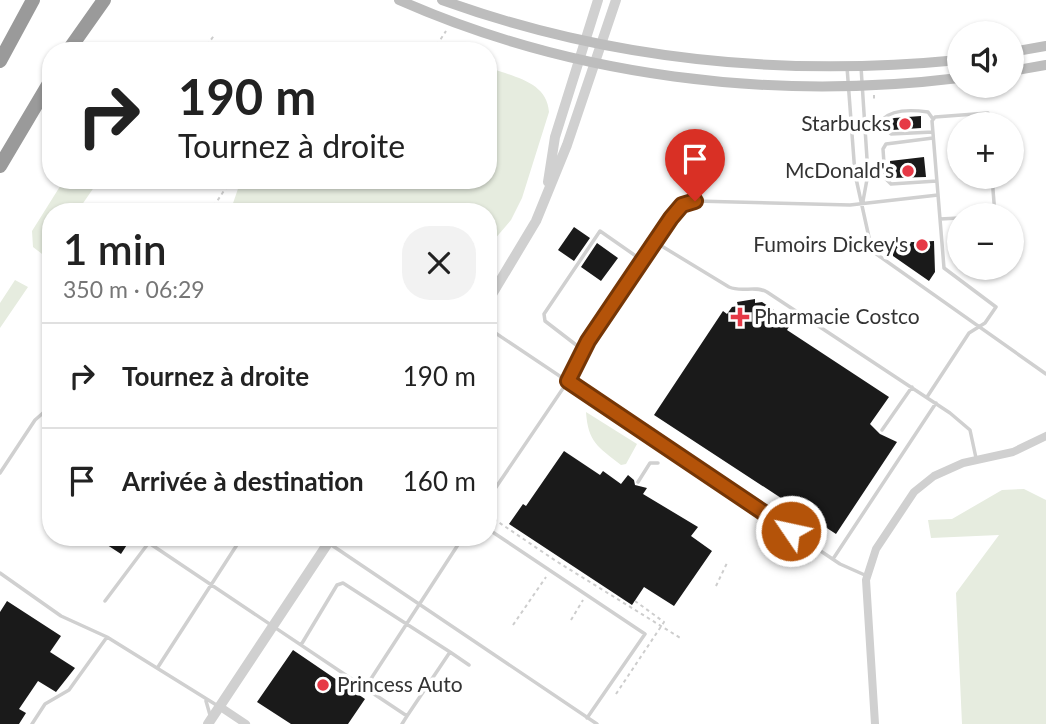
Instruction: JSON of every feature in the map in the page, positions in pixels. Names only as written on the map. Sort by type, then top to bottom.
[{"type":"highway","points":[[0,61],[33,0]]},
{"type":"highway","points":[[73,42],[95,0]]},
{"type":"highway","points":[[74,42],[104,0]]},
{"type":"highway","points":[[0,166],[42,95]]},
{"type":"main road","points":[[399,0],[451,20],[595,62],[724,82],[848,86],[947,79]]},
{"type":"main road","points":[[442,0],[516,24],[585,42],[726,62],[861,67],[947,61]]},
{"type":"main road","points":[[1024,50],[1046,46]]},
{"type":"main road","points":[[1024,69],[1046,65]]},
{"type":"street","points":[[545,200],[555,137],[598,0]]},
{"type":"street","points":[[497,287],[525,244],[545,200],[567,145],[616,0]]},
{"type":"street","points":[[875,724],[867,576],[876,549],[914,492],[941,472],[976,460],[1008,454],[1046,436]]},
{"type":"street","points":[[213,722],[219,706],[326,546]]},
{"type":"street","points":[[219,706],[246,724]]},
{"type":"lane","points":[[848,67],[855,174],[872,251],[977,328],[1046,374]]},
{"type":"lane","points":[[861,67],[868,174],[863,203]]},
{"type":"lane","points":[[927,397],[969,332],[985,323],[996,307],[944,268],[933,118],[928,112],[922,111],[890,113],[883,119],[883,124],[891,134],[933,132]]},
{"type":"lane","points":[[933,118],[947,117]]},
{"type":"lane","points":[[933,138],[886,144],[883,149],[886,178],[891,184],[937,181]]},
{"type":"lane","points":[[497,486],[568,381],[583,351],[655,242],[679,208],[688,202],[863,203],[938,195]]},
{"type":"lane","points":[[939,219],[947,219]]},
{"type":"lane","points":[[583,351],[545,321],[544,314],[600,231],[643,261]]},
{"type":"lane","points":[[655,242],[729,287],[740,290],[761,288],[936,403],[966,425],[972,436],[976,460]]},
{"type":"lane","points":[[497,334],[832,559],[853,572],[867,576]]},
{"type":"lane","points":[[883,430],[912,387]]},
{"type":"lane","points":[[832,559],[936,403]]},
{"type":"lane","points":[[0,473],[35,420],[42,414]]},
{"type":"lane","points":[[638,482],[650,463],[658,463]]},
{"type":"lane","points":[[497,535],[645,634],[587,718]]},
{"type":"lane","points":[[106,601],[132,561],[146,546]]},
{"type":"lane","points":[[154,546],[407,716]]},
{"type":"lane","points":[[158,667],[236,546]]},
{"type":"lane","points":[[339,546],[597,724]]},
{"type":"lane","points":[[365,688],[457,546]]},
{"type":"lane","points":[[0,573],[61,616],[107,637],[158,667],[206,701],[219,706]]},
{"type":"lane","points":[[301,645],[337,585],[342,583],[469,665]]},
{"type":"lane","points":[[32,724],[45,704],[69,690],[107,637]]},
{"type":"lane","points":[[402,724],[450,652]]},
{"type":"lane","points":[[206,701],[213,722]]},
{"type":"path","points":[[438,42],[451,20]]},
{"type":"path","points":[[209,42],[215,34]]},
{"type":"path","points":[[874,94],[874,101]]},
{"type":"path","points":[[497,521],[660,628],[682,639]]},
{"type":"path","points":[[513,625],[556,561]]},
{"type":"path","points":[[716,586],[727,563]]},
{"type":"path","points":[[571,620],[587,595]]},
{"type":"path","points":[[616,694],[664,622],[635,601]]},
{"type":"shaded area","points":[[497,70],[518,77],[535,87],[547,102],[549,112],[522,198],[511,220],[497,236],[497,203],[233,203],[238,189],[497,189]]},
{"type":"shaded area","points":[[58,189],[93,189],[83,203],[50,203]]},
{"type":"shaded area","points":[[42,215],[42,254],[33,247],[32,231]]},
{"type":"shaded area","points":[[15,280],[28,287],[0,328],[0,303]]},
{"type":"shaded area","points":[[586,412],[637,444],[626,464],[621,465],[596,443],[589,430]]},
{"type":"shaded area","points":[[1024,489],[1046,500],[1046,724],[962,724],[956,593],[999,535],[931,538],[928,520],[952,519],[1002,490]]},
{"type":"building","name":"Starbucks","points":[[921,116],[921,128],[892,130],[889,127],[888,121],[894,118]]},
{"type":"building","name":"McDonald's","points":[[924,157],[926,177],[891,178],[890,161]]},
{"type":"building","points":[[574,227],[590,238],[574,261],[558,250]]},
{"type":"building","points":[[934,241],[935,272],[929,281],[893,256],[893,243]]},
{"type":"building","points":[[597,243],[618,258],[601,281],[581,267]]},
{"type":"building","points":[[755,299],[755,303],[762,302],[792,322],[787,330],[889,397],[870,424],[880,434],[897,442],[836,534],[654,415],[723,311],[727,314],[732,307],[738,306],[737,302]]},
{"type":"building","points":[[564,451],[600,475],[603,471],[621,484],[628,475],[635,485],[647,488],[643,494],[698,527],[691,536],[712,551],[674,606],[644,587],[632,605],[509,524],[523,504],[526,506]]},
{"type":"building","points":[[109,546],[126,546],[121,554]]},
{"type":"building","points":[[7,601],[61,636],[50,652],[75,668],[56,692],[38,681],[19,709],[26,713],[19,724],[0,724],[0,612]]},
{"type":"building","points":[[293,650],[365,699],[348,724],[291,724],[257,702]]},
{"type":"place","name":"Starbucks","points":[[905,124]]},
{"type":"place","name":"McDonald's","points":[[908,171]]},
{"type":"place","name":"Fumoirs Dickey's","points":[[922,245]]},
{"type":"place","name":"Pharmacie Costco","points":[[740,317]]},
{"type":"place","name":"Princess Auto","points":[[323,685]]},
{"type":"route","points":[[695,201],[682,205],[671,218],[588,341],[580,362],[568,381],[791,531]]}]
